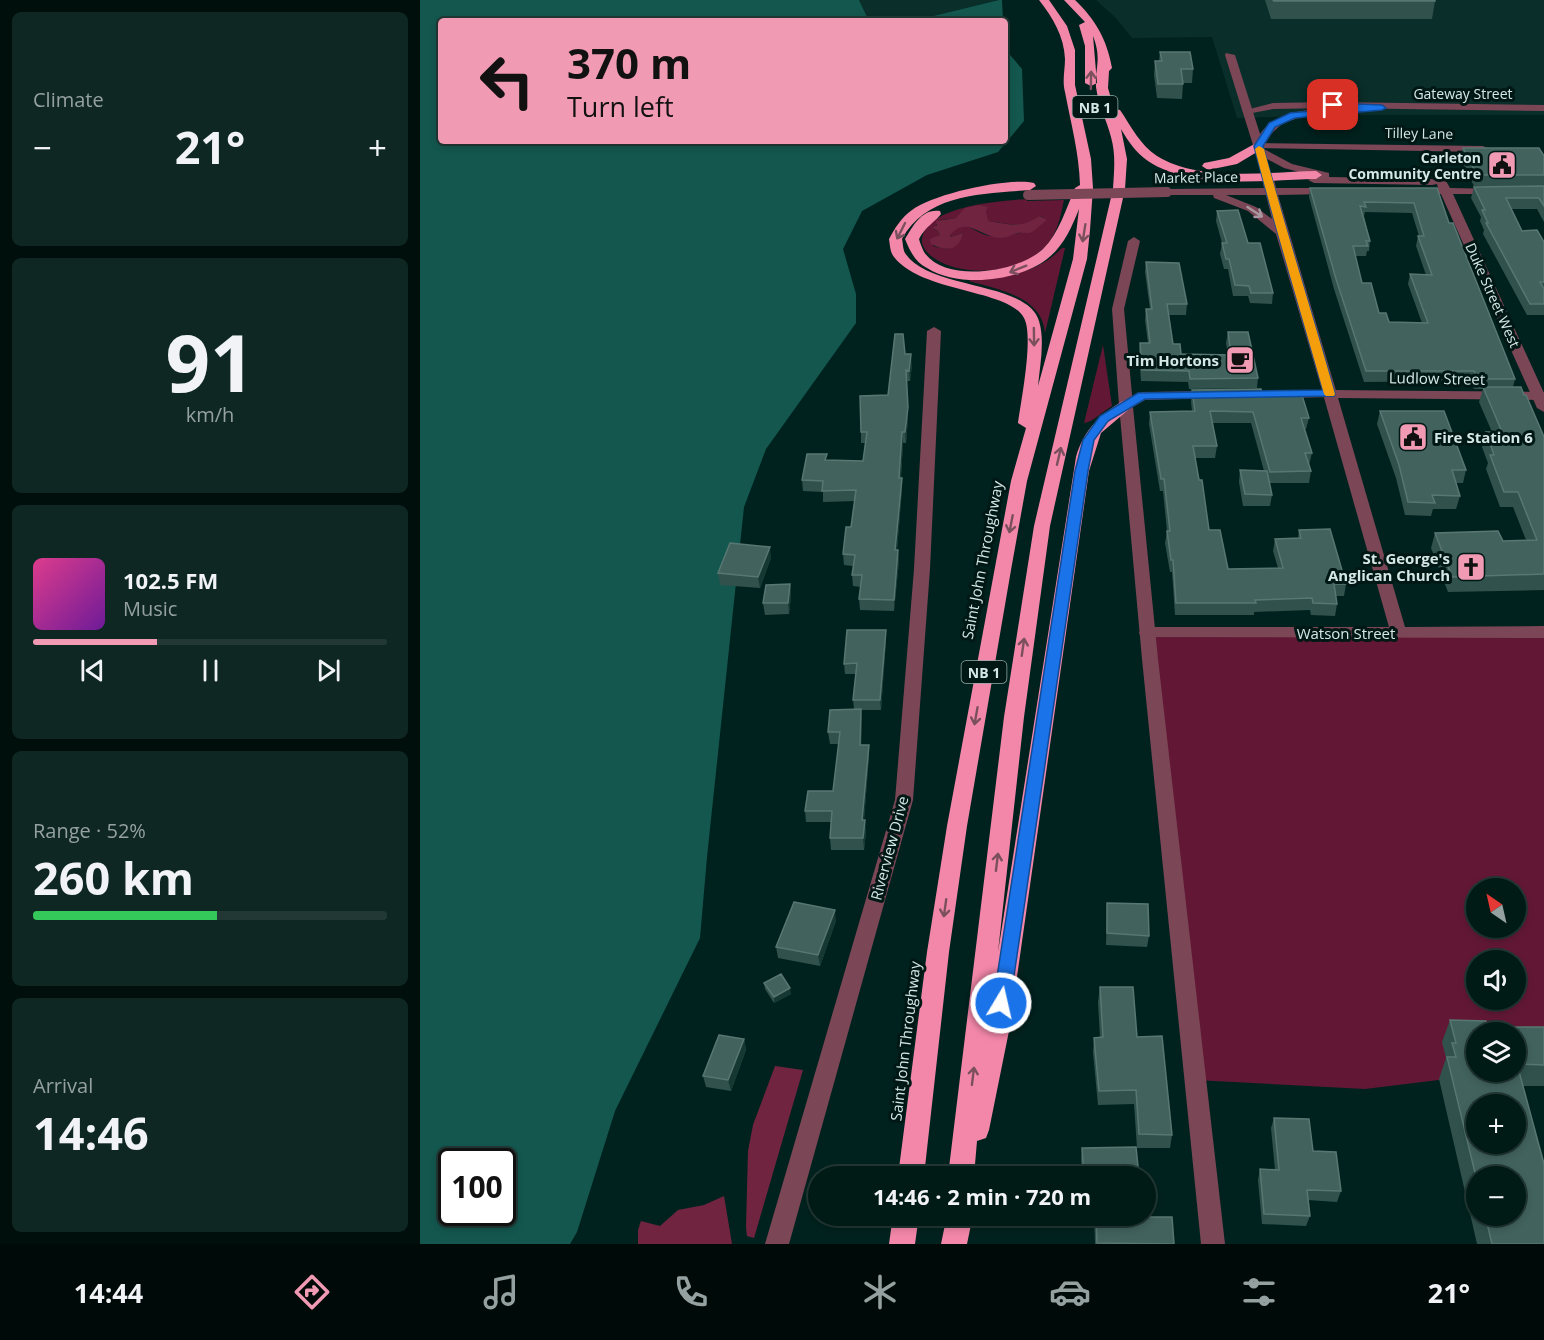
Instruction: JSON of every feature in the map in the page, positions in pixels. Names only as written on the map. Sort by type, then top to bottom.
[{"type":"highway","name":"Saint John Throughway","points":[[912,1166],[938,952],[955,838],[1019,481],[1080,259],[1086,222],[1083,142],[1069,84],[1070,57],[1065,33],[1056,13],[1044,0]]},
{"type":"highway","name":"NB 1","points":[[962,1166],[1014,717],[1040,535],[1119,189],[1118,140],[1102,88],[1105,57],[1103,43],[1086,15],[1068,0]]},
{"type":"highway","name":"NB 1","points":[[1068,0],[1085,26],[1090,39],[1090,88],[1109,157],[1113,220]]},
{"type":"highway","points":[[1105,57],[1114,109],[1150,158],[1179,171],[1269,181],[1316,175]]},
{"type":"highway","points":[[1141,147],[1181,164],[1207,166],[1233,161],[1259,149]]},
{"type":"highway","points":[[1029,191],[947,208],[932,215],[916,230],[912,239],[914,249],[931,265],[967,275],[1008,273],[1024,267],[1039,259],[1058,240],[1068,223],[1086,175]]},
{"type":"highway","points":[[1019,481],[1035,344],[1032,319],[1015,303],[924,274],[909,265],[901,257],[896,247],[896,236],[911,217],[944,200],[987,191],[1029,191]]},
{"type":"highway","points":[[970,1166],[998,1026],[1082,471],[1089,440],[1096,428],[1104,418],[1126,405]]},
{"type":"highway","points":[[902,1244],[904,1226]]},
{"type":"highway","points":[[954,1244],[956,1226]]},
{"type":"street","points":[[1230,55],[1269,181],[1281,232],[1296,273],[1399,633]]},
{"type":"street","name":"Gateway Street","points":[[1248,113],[1273,106],[1544,108]]},
{"type":"street","name":"Gateway Street","points":[[1248,113],[1382,108]]},
{"type":"street","points":[[1259,149],[1272,125],[1294,115],[1312,112]]},
{"type":"street","points":[[1259,149],[1288,166],[1316,175],[1416,181]]},
{"type":"street","name":"Tilley Lane","points":[[1259,149],[1497,149]]},
{"type":"street","name":"Market Place","points":[[1029,191],[1167,188],[1269,181],[1416,181],[1444,187]]},
{"type":"street","name":"Market Place","points":[[1167,188],[1193,192],[1269,181],[1505,188]]},
{"type":"street","name":"Duke Street West","points":[[1444,187],[1542,400]]},
{"type":"street","points":[[1193,192],[1224,197],[1242,204],[1261,214],[1281,232]]},
{"type":"street","points":[[1134,241],[1118,309],[1147,633],[1213,1244]]},
{"type":"street","name":"Riverview Drive","points":[[777,1244],[904,800],[922,569],[934,332]]},
{"type":"street","name":"Ludlow Street","points":[[1265,394],[1542,400]]},
{"type":"street","points":[[1126,405],[1142,396],[1227,395]]},
{"type":"street","name":"Watson Street","points":[[1147,633],[1544,632]]},
{"type":"shaded area","points":[[420,0],[859,0],[868,18],[438,18],[438,144],[1005,144],[998,152],[927,175],[862,211],[843,249],[856,294],[856,323],[766,449],[744,507],[700,938],[615,1111],[577,1232],[570,1244],[420,1244]]},
{"type":"shaded area","points":[[859,0],[999,0],[925,18],[868,18]]},
{"type":"shaded area","points":[[999,0],[1002,0],[1003,18],[925,18]]},
{"type":"shaded area","points":[[1096,0],[1544,0],[1544,115],[1338,115],[1237,118],[1212,37],[1132,38],[1116,18]]},
{"type":"shaded area","points":[[1008,53],[1022,69],[1024,121],[1008,140]]},
{"type":"shaded area","points":[[1027,199],[1027,201],[1064,200],[1058,225],[1051,239],[1028,259],[1013,266],[979,271],[947,265],[928,254],[924,248],[923,235],[929,225],[940,217],[969,206]],"holes":[[[979,205],[986,211],[987,221],[1020,224],[1041,216],[1046,220],[1028,230],[999,236],[986,235],[961,226],[950,234],[951,237],[963,233],[956,245],[948,248],[933,246],[935,238],[940,235],[933,229],[940,220],[956,218]]]},
{"type":"shaded area","points":[[979,205],[988,207],[986,211],[988,221],[1020,224],[1040,216],[1047,220],[1032,232],[1001,238],[962,227],[950,235],[951,237],[963,233],[955,246],[947,249],[931,244],[930,239],[940,235],[932,228],[937,225],[936,221],[956,218],[965,208]]},
{"type":"shaded area","points":[[1065,248],[1045,333],[1042,321],[1028,303],[1017,296],[969,281],[971,278],[996,277],[1031,269],[1042,264]]},
{"type":"shaded area","points":[[1103,345],[1112,406],[1084,423]]},
{"type":"shaded area","points":[[1544,632],[1544,1049],[1526,1038],[1526,1022],[1466,1022],[1466,1043],[1447,1064],[1447,1079],[1365,1089],[1195,1080],[1147,633]]},
{"type":"shaded area","points":[[775,1066],[803,1070],[754,1238],[747,1236],[746,1227],[748,1151],[753,1125]]},
{"type":"shaded area","points":[[724,1196],[732,1244],[638,1244],[638,1230],[641,1221],[660,1226],[678,1210],[704,1205]]},
{"type":"building","points":[[1435,0],[1435,1],[1274,1]]},
{"type":"building","points":[[1160,52],[1190,52],[1193,69],[1181,69],[1183,84],[1158,84],[1155,61],[1162,61]]},
{"type":"building","points":[[1463,148],[1539,148],[1544,156],[1544,175],[1477,175]]},
{"type":"building","points":[[1544,186],[1544,206],[1539,198],[1506,198],[1522,231],[1537,230],[1544,242],[1544,282],[1540,282],[1544,289],[1544,304],[1530,304],[1486,223],[1488,223],[1482,210],[1485,210],[1474,187]]},
{"type":"building","points":[[1310,188],[1437,188],[1449,223],[1453,223],[1515,379],[1477,379],[1474,371],[1366,371]],"holes":[[[1364,202],[1414,203],[1424,236],[1418,236],[1432,275],[1410,274],[1428,323],[1389,322],[1386,313],[1379,313],[1371,283],[1362,283],[1353,246],[1368,246],[1366,241],[1370,241],[1360,206],[1366,207]]]},
{"type":"building","points":[[1238,210],[1248,243],[1260,243],[1273,293],[1251,293],[1249,286],[1235,285],[1229,259],[1226,259],[1222,243],[1227,243],[1217,211]]},
{"type":"building","points":[[1146,262],[1179,263],[1187,304],[1167,304],[1173,344],[1180,344],[1181,354],[1231,355],[1228,332],[1248,332],[1258,378],[1190,379],[1189,371],[1142,370],[1140,343],[1150,343],[1146,309],[1152,309]]},
{"type":"building","points":[[895,334],[903,334],[905,354],[911,354],[909,371],[906,370],[908,407],[905,432],[902,432],[899,478],[902,478],[895,550],[898,550],[894,600],[859,599],[862,575],[852,575],[855,555],[843,554],[846,527],[851,527],[856,490],[822,491],[823,481],[802,480],[807,454],[827,454],[825,460],[863,461],[867,432],[861,432],[860,396],[888,395]]},
{"type":"building","points":[[1483,387],[1521,387],[1544,437],[1544,574],[1452,577],[1435,533],[1498,531],[1503,541],[1537,540],[1518,492],[1504,492],[1490,455],[1494,455],[1486,432],[1502,432]]},
{"type":"building","points":[[1261,389],[1262,392],[1301,392],[1309,418],[1301,418],[1312,453],[1305,453],[1311,471],[1270,472],[1253,412],[1210,411],[1217,446],[1193,446],[1199,480],[1202,480],[1209,530],[1220,530],[1228,569],[1283,568],[1275,539],[1301,538],[1299,530],[1330,529],[1346,584],[1334,584],[1337,604],[1313,603],[1312,598],[1255,600],[1256,603],[1176,603],[1173,560],[1171,560],[1167,531],[1170,531],[1164,479],[1161,479],[1150,412],[1195,411],[1192,390]]},
{"type":"building","points":[[1380,411],[1444,411],[1466,470],[1452,470],[1460,496],[1432,495],[1435,503],[1408,502],[1399,465]]},
{"type":"building","points":[[1240,470],[1267,471],[1272,495],[1245,494]]},
{"type":"building","points":[[730,543],[770,547],[758,577],[718,573]]},
{"type":"building","points":[[790,584],[788,603],[763,603],[766,585]]},
{"type":"building","points":[[847,630],[886,630],[880,700],[853,700],[857,663],[844,664]]},
{"type":"building","points":[[861,709],[860,745],[869,745],[862,820],[865,820],[863,838],[830,838],[832,811],[805,811],[808,791],[833,791],[840,732],[828,732],[830,710]]},
{"type":"building","points":[[794,902],[835,910],[818,955],[776,947]]},
{"type":"building","points":[[1107,903],[1148,904],[1149,936],[1107,933]]},
{"type":"building","points":[[781,974],[790,988],[774,997],[764,983]]},
{"type":"building","points":[[1100,987],[1133,987],[1137,1037],[1162,1036],[1172,1135],[1139,1134],[1136,1090],[1099,1091],[1094,1038],[1103,1037]]},
{"type":"building","points":[[1450,1020],[1486,1021],[1466,1022],[1466,1082],[1522,1082],[1525,1094],[1466,1094],[1466,1136],[1447,1057],[1456,1057],[1452,1043],[1456,1043]]},
{"type":"building","points":[[1526,1027],[1544,1027],[1544,1065],[1526,1064]]},
{"type":"building","points":[[719,1035],[744,1039],[728,1080],[703,1076]]},
{"type":"building","points":[[1526,1097],[1544,1164],[1544,1244],[1492,1244],[1488,1226],[1526,1226],[1526,1166],[1473,1166],[1470,1154],[1526,1154]]},
{"type":"building","points":[[1274,1118],[1309,1119],[1313,1151],[1336,1152],[1341,1191],[1307,1190],[1310,1216],[1264,1214],[1260,1169],[1279,1170]]},
{"type":"building","points":[[1136,1147],[1138,1166],[1083,1166],[1082,1148]]},
{"type":"building","points":[[1156,1217],[1172,1217],[1174,1244],[1097,1243],[1096,1226],[1156,1226]]},
{"type":"slow traffic","points":[[1259,149],[1281,232],[1296,273],[1330,394]]},
{"type":"place","name":"Carleton Community Centre","points":[[1502,165]]},
{"type":"place","name":"Tim Hortons","points":[[1240,360]]},
{"type":"place","name":"Fire Station 6","points":[[1413,437]]},
{"type":"place","name":"St. George's Anglican Church","points":[[1471,567]]},
{"type":"route","points":[[1001,1003],[1082,471],[1089,440],[1104,418],[1142,396],[1330,394],[1296,273],[1281,232],[1258,146],[1272,125],[1294,115],[1382,108],[1333,105]]}]
